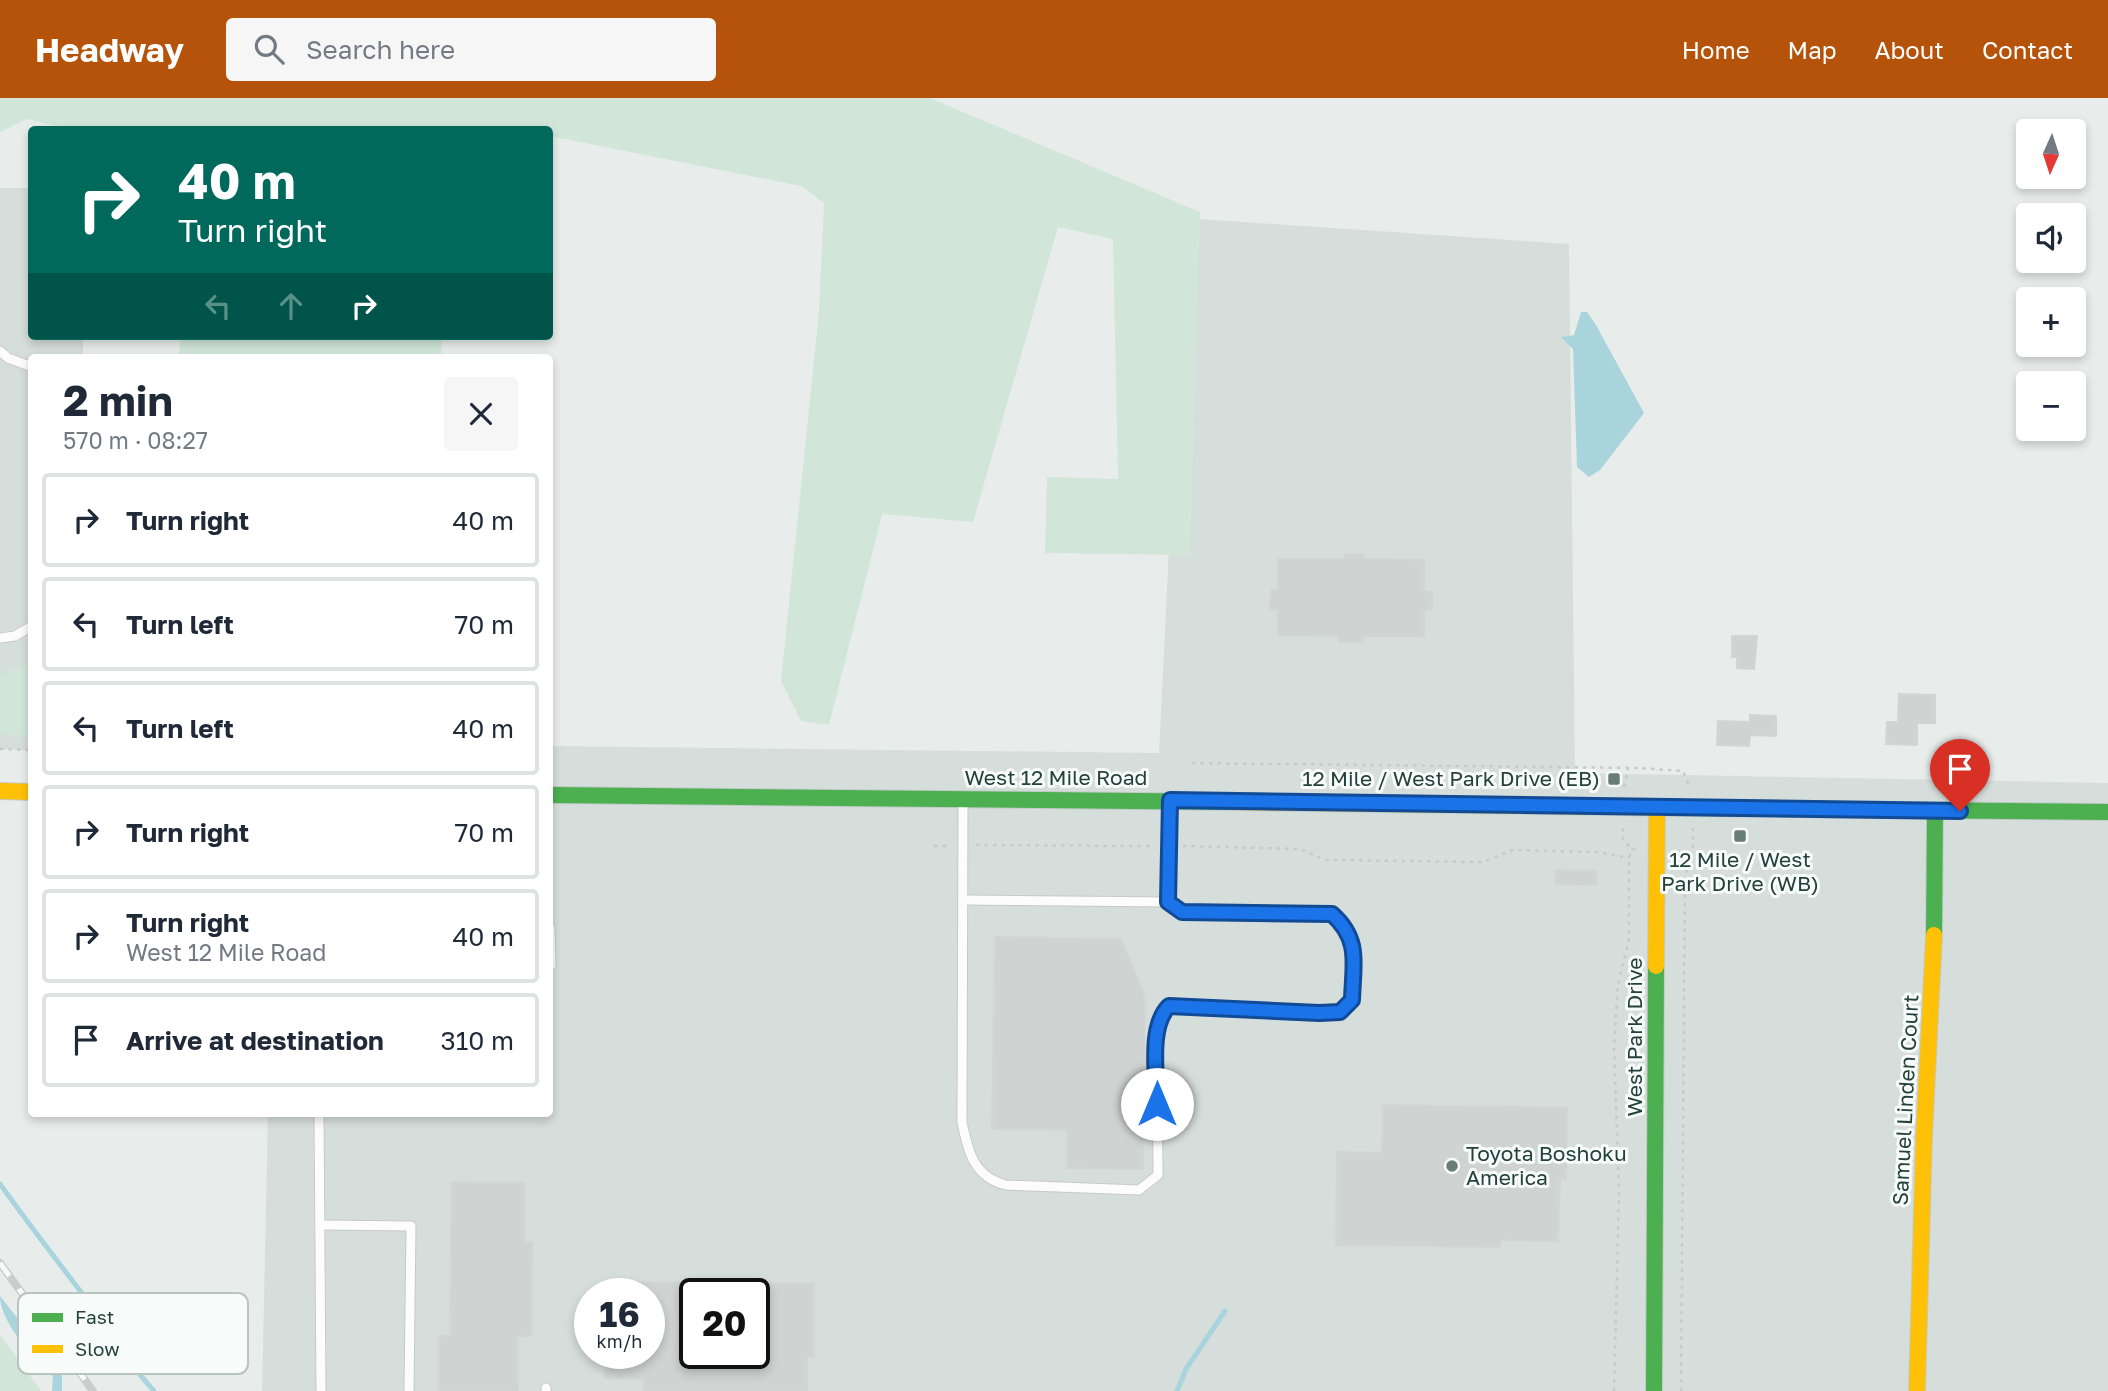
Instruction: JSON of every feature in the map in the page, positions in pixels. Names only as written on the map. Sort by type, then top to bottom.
[{"type":"main road","points":[[0,792],[28,792]]},
{"type":"main road","name":"West 12 Mile Road","points":[[553,796],[1170,800],[1657,809],[1794,807],[2108,812]]},
{"type":"main road","name":"West Park Drive","points":[[1654,1391],[1657,809]]},
{"type":"main road","name":"Samuel Linden Court","points":[[1917,1391],[1924,1136],[1934,961],[1935,811]]},
{"type":"lane","points":[[0,351],[8,358],[28,366]]},
{"type":"lane","points":[[0,638],[15,636],[28,628]]},
{"type":"lane","points":[[963,799],[962,1122],[966,1146],[977,1169],[992,1182],[1006,1185],[1139,1191],[1158,1175],[1157,1033],[1160,1015],[1169,1006],[1319,1013],[1340,1012],[1352,1000],[1354,944],[1346,927],[1332,914],[1182,912],[1168,902],[963,900]]},
{"type":"lane","points":[[1168,902],[1170,800]]},
{"type":"lane","points":[[319,1117],[322,1225],[321,1391]]},
{"type":"lane","points":[[322,1225],[411,1226],[409,1391]]},
{"type":"path","points":[[0,749],[28,750]]},
{"type":"path","points":[[1192,764],[1628,768],[1683,771],[1690,787]]},
{"type":"path","points":[[1624,783],[1628,768]]},
{"type":"path","points":[[1681,1391],[1685,878],[1693,840]]},
{"type":"path","points":[[934,846],[1300,849],[1325,860],[1483,862],[1512,850],[1598,852],[1629,858]]},
{"type":"path","points":[[1614,1391],[1619,1192],[1614,1047],[1618,985],[1629,939],[1629,858],[1632,849],[1691,851]]},
{"type":"shaded area","points":[[0,188],[28,188],[28,340],[83,340],[83,354],[28,354],[28,750],[0,749]]},
{"type":"shaded area","points":[[1185,218],[1569,244],[1575,773],[2108,783],[2108,1391],[262,1391],[268,1117],[553,1117],[553,746],[1159,753]]},
{"type":"green space","points":[[0,98],[930,98],[1200,212],[1190,555],[1045,553],[1047,477],[1118,479],[1113,239],[1058,227],[973,522],[882,514],[829,725],[801,721],[781,681],[819,312],[824,203],[801,186],[553,137],[553,126],[57,126],[27,119],[0,132]]},
{"type":"green space","points":[[180,340],[442,340],[441,354],[178,354]]},
{"type":"green space","points":[[28,662],[28,736],[0,734],[0,676]]},
{"type":"green space","points":[[0,1334],[18,1359],[18,1374],[29,1374],[41,1391],[0,1391]]},
{"type":"water","points":[[1581,312],[1587,312],[1596,325],[1644,413],[1600,470],[1589,477],[1577,467],[1573,349],[1561,337],[1574,335]]},
{"type":"water","points":[[0,1296],[18,1319],[18,1336],[12,1328],[1,1306]]},
{"type":"water","points":[[51,1374],[62,1375],[62,1391],[52,1391]]},
{"type":"building","points":[[1345,554],[1363,554],[1363,559],[1424,560],[1424,592],[1432,592],[1432,610],[1424,610],[1424,636],[1363,636],[1363,642],[1339,642],[1339,636],[1278,635],[1278,609],[1270,609],[1271,590],[1278,590],[1278,559],[1345,559]]},
{"type":"building","points":[[1732,636],[1757,636],[1754,669],[1737,668],[1737,657],[1732,657]]},
{"type":"building","points":[[1899,694],[1935,695],[1935,723],[1917,723],[1917,745],[1886,744],[1887,722],[1898,722]]},
{"type":"building","points":[[1750,715],[1776,716],[1776,736],[1750,735],[1749,746],[1717,745],[1718,721],[1750,722]]},
{"type":"building","points":[[1556,870],[1596,871],[1596,885],[1556,884]]},
{"type":"building","points":[[995,937],[1121,939],[1145,997],[1143,1169],[1067,1168],[1067,1130],[992,1129]]},
{"type":"building","name":"Toyota Boshoku America","points":[[1383,1105],[1567,1108],[1566,1179],[1560,1179],[1558,1241],[1500,1240],[1500,1247],[1336,1245],[1337,1152],[1382,1153]]},
{"type":"building","points":[[452,1182],[524,1183],[524,1242],[532,1242],[531,1336],[518,1336],[518,1391],[439,1391],[439,1336],[450,1336]]},
{"type":"building","points":[[665,1283],[679,1283],[679,1369],[770,1369],[770,1284],[814,1284],[814,1357],[807,1357],[807,1391],[644,1391],[644,1378],[605,1378],[605,1369],[665,1369]]},
{"type":"waterway","points":[[0,1184],[82,1293]]},
{"type":"waterway","points":[[1177,1391],[1186,1369],[1225,1311]]},
{"type":"waterway","points":[[140,1374],[154,1391]]},
{"type":"railway","points":[[0,1263],[22,1293]]},
{"type":"railway","points":[[81,1374],[93,1391]]},
{"type":"traffic: fast","points":[[553,795],[1233,802]]},
{"type":"traffic: fast","points":[[1689,808],[2108,812]]},
{"type":"traffic: fast","points":[[1934,935],[1935,811]]},
{"type":"traffic: fast","points":[[1654,1391],[1656,966]]},
{"type":"traffic: slow","points":[[0,791],[28,792]]},
{"type":"traffic: slow","points":[[1233,802],[1689,808]]},
{"type":"traffic: slow","points":[[1656,966],[1657,809]]},
{"type":"traffic: slow","points":[[1917,1391],[1924,1136],[1934,935]]},
{"type":"place","name":"12 Mile / West Park Drive (EB)","points":[[1614,779]]},
{"type":"place","name":"12 Mile / West Park Drive (WB)","points":[[1740,836]]},
{"type":"place","name":"Toyota Boshoku America","points":[[1452,1166]]},
{"type":"route","points":[[1157,1104],[1157,1033],[1160,1015],[1169,1006],[1319,1013],[1340,1012],[1352,1000],[1354,944],[1346,927],[1332,914],[1182,912],[1168,902],[1170,800],[1657,809],[1794,807],[1960,811]]}]
